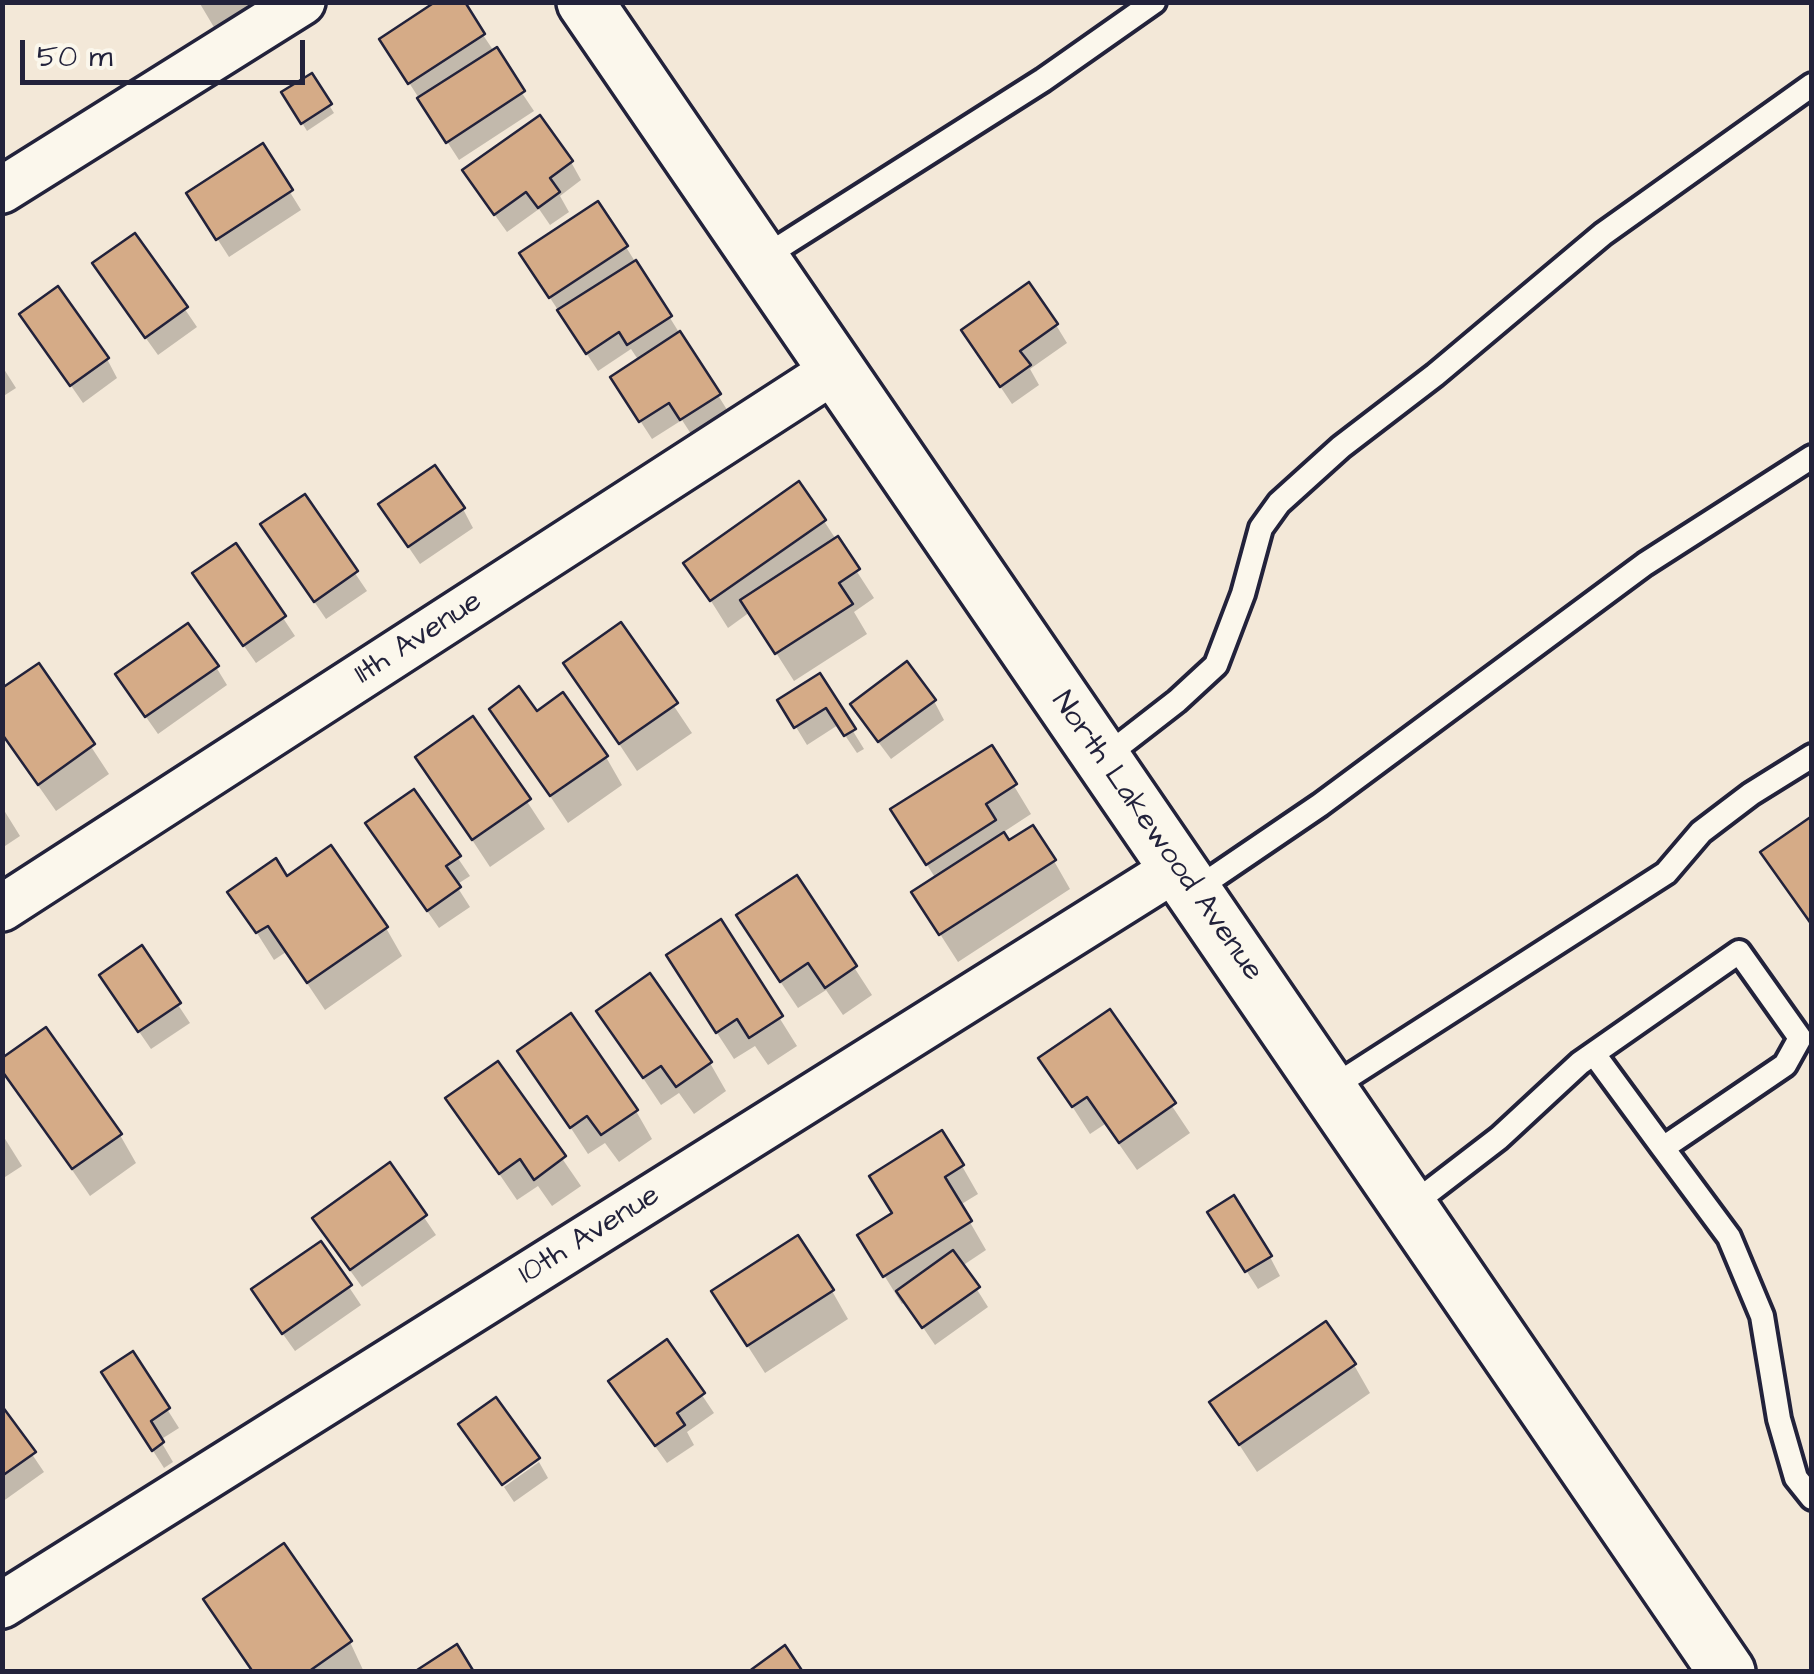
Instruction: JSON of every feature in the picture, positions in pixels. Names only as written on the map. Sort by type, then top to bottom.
[{"type":"street","points":[[2,190],[302,2]]},
{"type":"street","name":"North Lakewood Avenue","points":[[585,2],[1728,1672]]},
{"type":"street","name":"11th Avenue","points":[[2,908],[836,370]]},
{"type":"street","name":"10th Avenue","points":[[2,1605],[1186,879]]},
{"type":"lane","points":[[761,259],[1027,91],[1154,2]]},
{"type":"lane","points":[[1102,760],[1216,665],[1243,594],[1261,528],[1279,503],[1341,447],[1435,375],[1603,234],[1812,85]]},
{"type":"lane","points":[[1186,879],[1320,806],[1645,564],[1812,457]]},
{"type":"lane","points":[[1328,1090],[1666,873],[1701,832],[1750,794],[1812,756]]},
{"type":"lane","points":[[1408,1208],[1499,1138],[1594,1054],[1739,952],[1800,1038],[1785,1065],[1664,1148]]},
{"type":"lane","points":[[1594,1054],[1729,1237],[1762,1316],[1779,1418],[1796,1478],[1812,1498]]},
{"type":"building","points":[[435,2],[465,2],[485,34],[408,84],[379,39]]},
{"type":"building","points":[[497,47],[525,91],[446,143],[417,98]]},
{"type":"building","points":[[312,73],[332,104],[301,124],[281,92]]},
{"type":"building","points":[[540,115],[573,161],[550,178],[560,192],[538,208],[526,192],[494,215],[462,170]]},
{"type":"building","points":[[263,143],[293,190],[216,240],[186,193]]},
{"type":"building","points":[[598,201],[628,246],[549,298],[519,253]]},
{"type":"building","points":[[135,233],[188,307],[145,338],[92,263]]},
{"type":"building","points":[[636,260],[672,316],[627,345],[619,332],[586,354],[557,310]]},
{"type":"building","points":[[1029,282],[1058,324],[1020,351],[1031,365],[1000,387],[961,330]]},
{"type":"building","points":[[58,286],[109,358],[70,386],[19,314]]},
{"type":"building","points":[[680,331],[721,394],[680,420],[669,403],[639,422],[610,377]]},
{"type":"building","points":[[435,465],[465,508],[408,547],[378,504]]},
{"type":"building","points":[[799,481],[826,520],[710,601],[683,563]]},
{"type":"building","points":[[305,494],[358,571],[314,602],[260,524]]},
{"type":"building","points":[[838,536],[860,569],[839,583],[853,604],[775,654],[740,600]]},
{"type":"building","points":[[236,543],[286,616],[243,646],[192,573]]},
{"type":"building","points":[[621,622],[678,703],[619,744],[563,663]]},
{"type":"building","points":[[188,623],[219,666],[145,717],[115,674]]},
{"type":"building","points":[[907,661],[936,700],[878,742],[850,704]]},
{"type":"building","points":[[39,663],[95,744],[38,785],[2,734],[2,688]]},
{"type":"building","points":[[820,673],[856,729],[844,736],[826,708],[794,728],[777,700]]},
{"type":"building","points":[[519,686],[537,711],[563,692],[608,756],[550,796],[489,709]]},
{"type":"building","points":[[473,716],[531,799],[472,840],[415,757]]},
{"type":"building","points":[[992,745],[1017,784],[986,804],[996,820],[926,865],[890,809]]},
{"type":"building","points":[[414,789],[461,856],[446,866],[461,887],[427,911],[365,823]]},
{"type":"building","points":[[1812,816],[1812,925],[1760,852]]},
{"type":"building","points":[[1033,825],[1056,860],[939,935],[911,892],[1004,832],[1009,840]]},
{"type":"building","points":[[331,845],[388,927],[307,983],[268,926],[256,933],[227,892],[276,858],[287,876]]},
{"type":"building","points":[[797,875],[857,966],[825,988],[808,963],[780,982],[736,915]]},
{"type":"building","points":[[721,919],[783,1016],[749,1038],[737,1019],[716,1033],[666,955]]},
{"type":"building","points":[[142,945],[181,1003],[138,1032],[99,975]]},
{"type":"building","points":[[650,973],[712,1062],[676,1087],[661,1066],[643,1078],[596,1011]]},
{"type":"building","points":[[1110,1009],[1176,1103],[1119,1143],[1087,1097],[1072,1107],[1038,1058]]},
{"type":"building","points":[[571,1013],[638,1110],[601,1135],[587,1116],[570,1128],[517,1051]]},
{"type":"building","points":[[46,1027],[122,1134],[72,1169],[2,1071],[2,1058]]},
{"type":"building","points":[[498,1061],[566,1156],[534,1180],[520,1159],[499,1174],[445,1098]]},
{"type":"building","points":[[942,1130],[964,1165],[945,1177],[972,1221],[883,1277],[857,1235],[892,1213],[869,1176]]},
{"type":"building","points":[[390,1162],[427,1215],[350,1270],[312,1218]]},
{"type":"building","points":[[1234,1195],[1272,1256],[1245,1272],[1207,1212]]},
{"type":"building","points":[[798,1235],[834,1290],[747,1346],[711,1291]]},
{"type":"building","points":[[321,1241],[352,1285],[282,1334],[251,1289]]},
{"type":"building","points":[[953,1250],[980,1287],[922,1328],[896,1291]]},
{"type":"building","points":[[1326,1321],[1356,1364],[1239,1445],[1209,1402]]},
{"type":"building","points":[[667,1339],[705,1393],[677,1413],[685,1425],[655,1446],[608,1381]]},
{"type":"building","points":[[133,1351],[170,1408],[151,1421],[164,1442],[152,1451],[101,1372]]},
{"type":"building","points":[[496,1397],[540,1458],[502,1485],[458,1424]]},
{"type":"building","points":[[2,1406],[36,1452],[2,1476]]},
{"type":"building","points":[[284,1543],[352,1641],[308,1672],[253,1672],[203,1599]]},
{"type":"building","points":[[457,1644],[474,1672],[414,1672]]},
{"type":"building","points":[[785,1645],[803,1672],[748,1672]]}]
